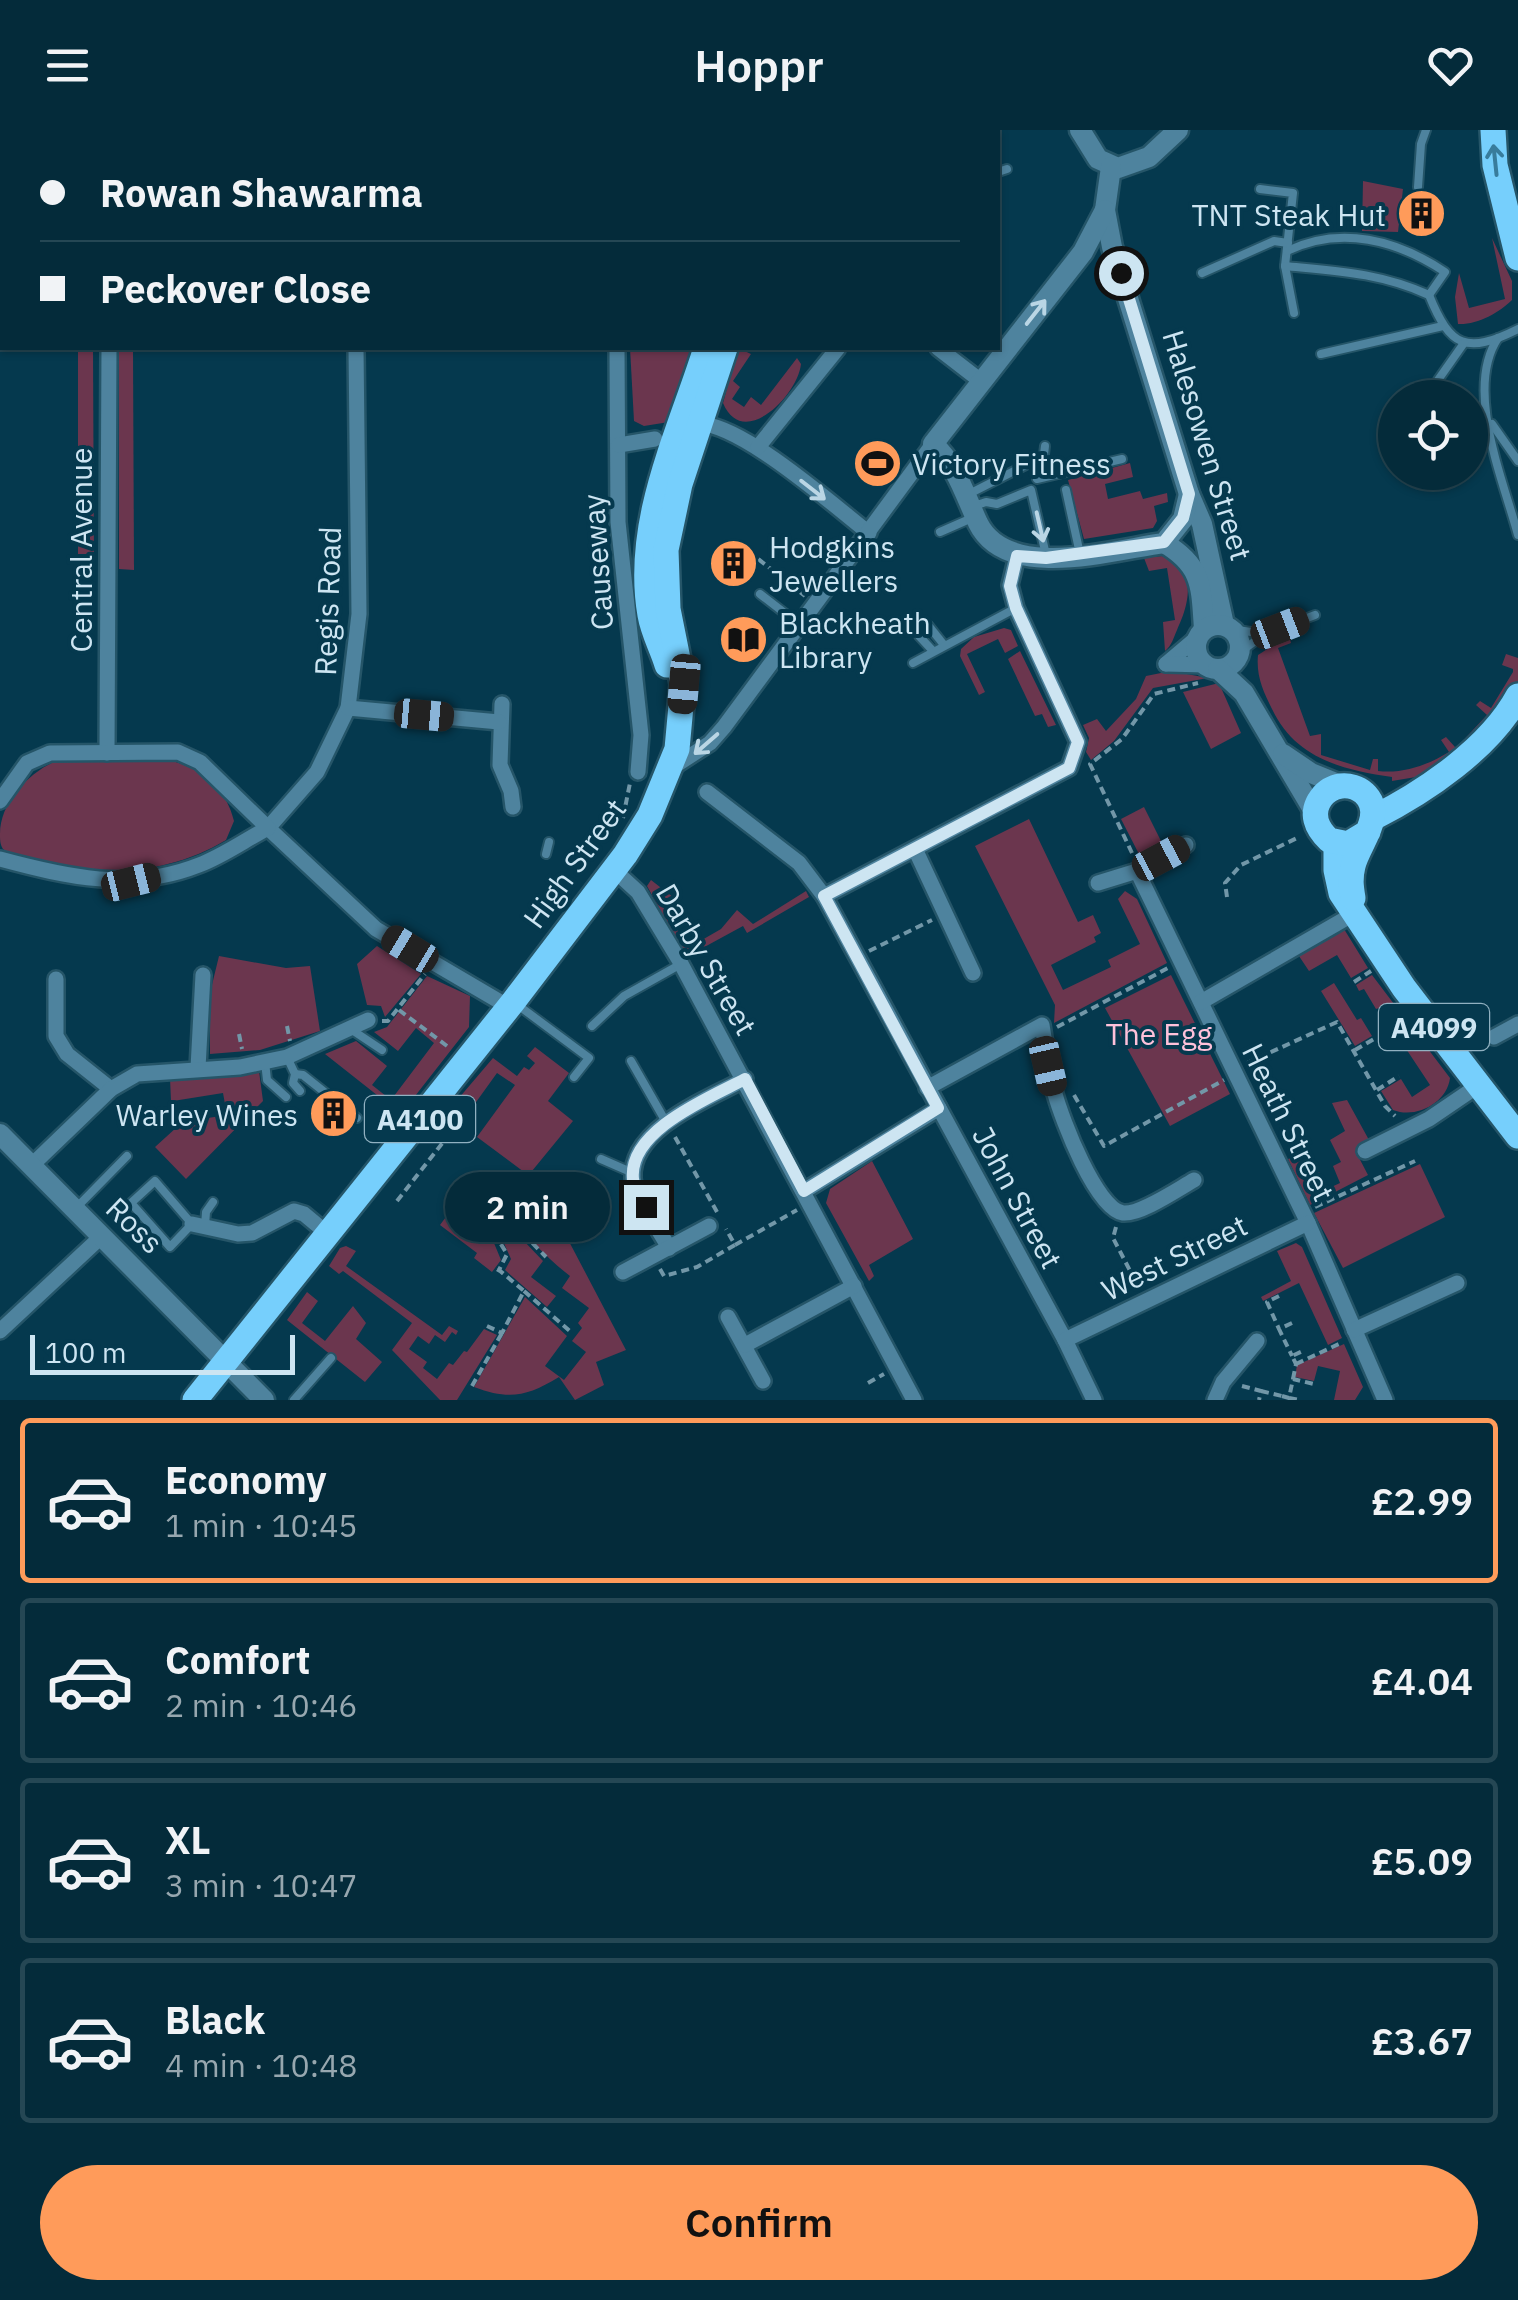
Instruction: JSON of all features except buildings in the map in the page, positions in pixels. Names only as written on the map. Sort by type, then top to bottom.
[{"type":"main road","points":[[1493,130],[1494,165],[1518,258]]},
{"type":"main road","name":"A4100","points":[[666,770],[671,706],[668,667],[654,633],[646,580],[650,528],[656,497],[705,350]]},
{"type":"main road","name":"A4100","points":[[666,770],[676,749],[684,684],[668,609],[666,550],[680,484],[724,350]]},
{"type":"main road","points":[[1363,808],[1355,842],[1336,843],[1321,832],[1315,813],[1328,790],[1363,808],[1398,806],[1472,752],[1497,728],[1518,696]]},
{"type":"main road","name":"High Street","points":[[227,1360],[328,1234],[391,1144],[511,1004],[607,872],[635,842],[659,796],[666,770]]},
{"type":"main road","name":"A4099","points":[[1357,912],[1350,881],[1363,808]]},
{"type":"main road","name":"A4099","points":[[1336,843],[1341,893],[1404,988],[1518,1136]]},
{"type":"main road","name":"A4100","points":[[196,1400],[227,1360]]},
{"type":"street","points":[[1080,130],[1090,151],[1111,167],[1140,162],[1178,130]]},
{"type":"street","name":"Halesowen Street","points":[[1111,167],[1104,210],[1189,494],[1202,524],[1214,630]]},
{"type":"street","points":[[666,770],[680,765],[710,743],[933,444],[1083,252],[1104,210]]},
{"type":"street","name":"Central Avenue","points":[[107,753],[110,350]]},
{"type":"street","name":"Regis Road","points":[[0,859],[50,873],[131,882],[199,866],[268,828],[317,772],[348,708],[359,614],[356,350]]},
{"type":"street","name":"Causeway","points":[[617,350],[618,522],[640,736],[638,772]]},
{"type":"street","points":[[758,447],[836,350]]},
{"type":"street","points":[[941,350],[982,382]]},
{"type":"street","points":[[701,423],[758,447],[869,533]]},
{"type":"street","name":"A4100","points":[[656,497],[666,492],[691,425],[701,423]]},
{"type":"street","points":[[620,444],[655,438]]},
{"type":"street","points":[[933,444],[947,456],[989,538],[1017,556],[1046,558],[1164,542],[1196,568],[1214,630]]},
{"type":"street","points":[[1164,542],[1183,518],[1189,494]]},
{"type":"street","points":[[824,896],[1069,768],[1078,742],[1016,608],[1010,586],[1017,556]]},
{"type":"street","points":[[1214,630],[1239,640],[1251,704]]},
{"type":"street","points":[[1214,630],[1196,652],[1251,704],[1315,813]]},
{"type":"street","points":[[1214,630],[1166,664],[1232,664],[1239,653]]},
{"type":"street","points":[[502,704],[500,765],[513,807]]},
{"type":"street","points":[[348,708],[499,722]]},
{"type":"street","points":[[1278,750],[1363,808]]},
{"type":"street","points":[[0,801],[27,763],[50,753],[178,752],[190,756],[376,929],[511,1004]]},
{"type":"street","name":"John Street","points":[[706,792],[799,863],[824,896],[1094,1400]]},
{"type":"street","points":[[1098,882],[1186,844]]},
{"type":"street","points":[[914,849],[973,973]]},
{"type":"street","name":"Heath Street","points":[[1135,864],[1230,1074],[1305,1218],[1385,1400]]},
{"type":"street","name":"Darby Street","points":[[607,872],[638,892],[680,962],[914,1400]]},
{"type":"street","points":[[1200,1002],[1357,912]]},
{"type":"street","points":[[198,1068],[203,975]]},
{"type":"street","points":[[56,978],[56,1036],[67,1054],[111,1089]]},
{"type":"street","points":[[32,1165],[111,1089],[137,1074],[240,1067],[287,1057],[368,1020]]},
{"type":"street","points":[[1494,1037],[1518,1024]]},
{"type":"street","points":[[927,1088],[1042,1025],[1055,1096],[1101,1196],[1120,1213],[1133,1212],[1194,1180]]},
{"type":"street","points":[[668,1248],[633,1183],[632,1174],[646,1143],[666,1122],[745,1079]]},
{"type":"street","points":[[1365,1152],[1429,1119],[1478,1085]]},
{"type":"street","points":[[804,1191],[938,1108]]},
{"type":"street","name":"Ross","points":[[0,1135],[103,1234],[264,1400]]},
{"type":"street","points":[[198,1225],[238,1234],[252,1233],[294,1211],[304,1214],[328,1234]]},
{"type":"street","name":"West Street","points":[[1065,1340],[1305,1218]]},
{"type":"street","points":[[623,1272],[710,1226]]},
{"type":"street","points":[[0,1331],[103,1234]]},
{"type":"street","points":[[1355,1333],[1457,1283]]},
{"type":"street","points":[[745,1345],[854,1286]]},
{"type":"street","points":[[728,1317],[763,1381]]},
{"type":"street","points":[[1215,1400],[1223,1382],[1257,1341]]},
{"type":"lane","points":[[1418,187],[1421,144],[1426,130]]},
{"type":"lane","points":[[1260,189],[1292,193],[1285,266],[1294,312]]},
{"type":"lane","points":[[1202,274],[1274,241],[1287,247],[1324,238],[1371,239],[1403,248],[1445,272],[1429,295]]},
{"type":"lane","points":[[1285,266],[1380,276],[1429,295],[1442,326],[1453,339],[1464,343],[1518,329]]},
{"type":"lane","points":[[1321,354],[1442,326]]},
{"type":"lane","points":[[1485,380],[1489,352],[1499,337]]},
{"type":"lane","points":[[1438,380],[1464,343]]},
{"type":"lane","points":[[1488,418],[1518,461]]},
{"type":"lane","points":[[1488,421],[1518,535]]},
{"type":"lane","points":[[970,506],[997,504],[1031,490],[1042,471],[1045,446]]},
{"type":"lane","points":[[1037,479],[1122,459]]},
{"type":"lane","points":[[940,532],[1026,465]]},
{"type":"lane","points":[[1031,490],[1046,558]]},
{"type":"lane","points":[[1066,490],[1080,554]]},
{"type":"lane","points":[[760,594],[800,625]]},
{"type":"lane","points":[[913,663],[1016,608]]},
{"type":"lane","points":[[1239,653],[1265,634],[1315,615]]},
{"type":"lane","points":[[928,625],[944,646]]},
{"type":"lane","points":[[1214,630],[1265,634]]},
{"type":"lane","points":[[919,636],[933,652]]},
{"type":"lane","points":[[546,854],[550,842]]},
{"type":"lane","points":[[592,1026],[632,990],[680,962]]},
{"type":"lane","points":[[511,1004],[589,1058],[574,1077]]},
{"type":"lane","points":[[350,1028],[382,1050]]},
{"type":"lane","points":[[287,1057],[295,1074],[293,1084],[300,1090]]},
{"type":"lane","points":[[632,1061],[666,1122]]},
{"type":"lane","points":[[265,1062],[268,1080],[286,1098]]},
{"type":"lane","points":[[295,1074],[302,1075],[357,1118]]},
{"type":"lane","points":[[75,1209],[127,1156]]},
{"type":"lane","points":[[602,1159],[632,1174]]},
{"type":"lane","points":[[198,1225],[155,1180],[131,1203],[170,1247],[198,1225],[213,1202]]},
{"type":"lane","points":[[294,1400],[331,1358]]},
{"type":"path","points":[[738,543],[815,604]]},
{"type":"path","points":[[1135,864],[1090,764],[1122,739],[1154,694],[1187,686]]},
{"type":"path","points":[[635,842],[621,826],[632,772],[638,772]]},
{"type":"path","points":[[1227,897],[1225,883],[1241,866],[1297,838]]},
{"type":"path","points":[[858,957],[945,913]]},
{"type":"path","points":[[1056,1042],[1057,1026],[1181,962]]},
{"type":"path","points":[[368,1020],[388,1021],[428,970]]},
{"type":"path","points":[[398,1009],[451,1049]]},
{"type":"path","points":[[1071,1091],[1104,1146],[1230,1074],[1338,1022],[1394,1116],[1409,1117]]},
{"type":"path","points":[[287,1026],[289,1035]]},
{"type":"path","points":[[1354,1050],[1374,1039]]},
{"type":"path","points":[[1377,1090],[1399,1076]]},
{"type":"path","points":[[397,1201],[448,1136]]},
{"type":"path","points":[[1305,1218],[1415,1161]]},
{"type":"path","points":[[470,1184],[502,1208],[546,1257]]},
{"type":"path","points":[[502,1208],[491,1228],[507,1254],[498,1272],[571,1332]]},
{"type":"path","points":[[736,1245],[797,1210]]},
{"type":"path","points":[[1120,1213],[1113,1238],[1145,1301]]},
{"type":"path","points":[[472,1386],[524,1292]]},
{"type":"path","points":[[1279,1296],[1267,1302],[1296,1364],[1284,1398]]},
{"type":"path","points":[[1279,1329],[1292,1323]]},
{"type":"path","points":[[487,1326],[502,1333]]},
{"type":"path","points":[[1296,1364],[1355,1333]]},
{"type":"path","points":[[1292,1356],[1305,1350]]},
{"type":"path","points":[[1293,1378],[1314,1384]]},
{"type":"path","points":[[1223,1382],[1300,1400]]},
{"type":"path","points":[[1259,1400],[1261,1391]]},
{"type":"green space","points":[[1363,181],[1403,189],[1398,232],[1362,231]]},
{"type":"green space","points":[[1492,238],[1512,281],[1512,300],[1487,317],[1458,324],[1455,297],[1459,273],[1469,308],[1505,299]]},
{"type":"green space","points":[[78,350],[93,350],[94,568],[78,568]]},
{"type":"green space","points":[[119,350],[133,350],[134,570],[119,569]]},
{"type":"green space","points":[[630,350],[691,350],[669,422],[644,426],[634,421]]},
{"type":"green space","points":[[737,350],[751,354],[733,381],[740,387],[732,399],[744,407],[751,397],[761,405],[797,358],[801,364],[798,377],[780,403],[756,420],[743,422],[732,416],[723,403]]},
{"type":"green space","points":[[1130,463],[1133,477],[1105,484],[1108,499],[1140,491],[1143,499],[1167,493],[1168,502],[1154,506],[1157,521],[1153,528],[1084,539],[1068,480]]},
{"type":"green space","points":[[1162,556],[1181,569],[1188,587],[1182,620],[1165,651],[1163,622],[1175,620],[1167,568],[1149,571],[1144,558]]},
{"type":"green space","points":[[1004,628],[1011,630],[1018,646],[1005,653],[998,639],[967,654],[985,692],[979,695],[960,656],[961,649],[974,637]]},
{"type":"green space","points":[[1289,635],[1291,643],[1278,648],[1310,736],[1321,734],[1321,755],[1370,770],[1373,759],[1378,759],[1378,771],[1387,772],[1433,761],[1449,752],[1441,740],[1446,737],[1458,746],[1487,715],[1476,705],[1480,701],[1491,708],[1513,672],[1502,665],[1506,654],[1518,658],[1518,681],[1492,723],[1428,775],[1392,781],[1392,777],[1322,759],[1293,739],[1282,726],[1261,683],[1258,655]]},
{"type":"green space","points":[[1020,651],[1056,725],[1048,727],[1042,714],[1035,716],[1008,659]]},
{"type":"green space","points":[[1171,671],[1208,678],[1153,688],[1114,741],[1091,760],[1086,752],[1089,738],[1083,725],[1097,719],[1106,731],[1136,699],[1146,676]]},
{"type":"green space","points":[[1219,683],[1241,733],[1211,749],[1183,692]]},
{"type":"green space","points":[[163,759],[198,772],[224,797],[234,821],[226,840],[181,860],[131,871],[55,867],[3,849],[0,840],[5,811],[27,780],[47,765],[58,760]]},
{"type":"green space","points":[[1144,807],[1163,845],[1141,858],[1121,819]]},
{"type":"green space","points":[[1029,819],[1078,922],[1093,915],[1101,933],[1094,937],[1096,942],[1051,965],[1063,990],[1111,967],[1108,960],[1140,944],[1118,899],[1125,891],[1137,899],[1167,963],[1054,1023],[1055,1005],[975,846]]},
{"type":"green space","points":[[651,880],[678,901],[666,909],[688,948],[721,929],[737,910],[753,924],[806,891],[809,897],[747,933],[743,926],[686,957],[647,886]]},
{"type":"green space","points":[[1344,929],[1368,968],[1351,978],[1337,955],[1309,971],[1299,956]]},
{"type":"green space","points":[[377,946],[421,974],[385,1017],[381,1006],[367,1005],[357,964]]},
{"type":"green space","points":[[219,956],[286,968],[310,966],[320,1031],[260,1050],[210,1054],[210,993]]},
{"type":"green space","name":"The Egg","points":[[1171,975],[1230,1094],[1170,1126],[1105,1008]]},
{"type":"green space","points":[[1372,975],[1450,1078],[1443,1095],[1429,1107],[1411,1112],[1393,1110],[1381,1091],[1401,1079],[1412,1097],[1430,1085],[1379,1008],[1364,989],[1359,991],[1356,985]]},
{"type":"green space","points":[[427,976],[470,996],[469,1027],[401,1114],[325,1054],[356,1041],[387,1066],[372,1085],[391,1100],[434,1043],[416,1028],[398,1051],[374,1032],[387,1027]]},
{"type":"green space","points":[[1334,983],[1372,1036],[1355,1046],[1321,991]]},
{"type":"green space","points":[[535,1047],[569,1073],[548,1101],[573,1121],[532,1171],[626,1350],[596,1362],[604,1385],[575,1400],[559,1377],[517,1394],[497,1394],[474,1387],[525,1297],[567,1336],[545,1366],[564,1380],[586,1352],[572,1341],[589,1308],[562,1288],[570,1276],[508,1215],[507,1209],[527,1227],[541,1208],[530,1199],[533,1194],[521,1185],[528,1175],[477,1137],[515,1085],[497,1073],[461,1123],[447,1112],[493,1058],[517,1076],[524,1067],[529,1070],[535,1063],[527,1056]]},
{"type":"green space","points":[[259,1071],[263,1101],[186,1179],[155,1147],[177,1127],[166,1114],[171,1101],[170,1078]],"holes":[[[223,1093],[227,1115],[176,1123],[173,1101]]]},
{"type":"green space","points":[[1347,1100],[1369,1140],[1356,1152],[1368,1175],[1310,1205],[1288,1159],[1302,1154],[1312,1175],[1319,1172],[1327,1189],[1340,1183],[1333,1166],[1341,1162],[1330,1140],[1345,1131],[1332,1103]]},
{"type":"green space","points":[[872,1161],[913,1239],[869,1265],[874,1276],[869,1281],[826,1203],[830,1189]]},
{"type":"green space","points":[[1420,1164],[1445,1217],[1343,1268],[1314,1213]]},
{"type":"green space","points":[[468,1187],[495,1210],[487,1226],[501,1260],[492,1272],[474,1258],[477,1253],[440,1225]]},
{"type":"green space","points":[[500,1216],[543,1261],[531,1277],[556,1296],[547,1307],[505,1270],[511,1259],[495,1223]]},
{"type":"green space","points":[[1296,1243],[1302,1247],[1342,1338],[1328,1345],[1299,1283],[1263,1301],[1261,1297],[1291,1281],[1277,1251]]},
{"type":"green space","points":[[346,1246],[356,1251],[346,1266],[442,1335],[449,1326],[458,1331],[456,1335],[452,1332],[445,1342],[435,1335],[429,1344],[418,1336],[409,1349],[427,1362],[423,1368],[437,1379],[449,1363],[453,1365],[467,1352],[484,1329],[497,1335],[457,1400],[440,1400],[392,1350],[412,1323],[343,1271],[339,1274],[329,1266],[340,1248]]},
{"type":"green space","points":[[307,1292],[318,1301],[302,1323],[325,1341],[353,1306],[366,1323],[356,1339],[382,1362],[365,1382],[287,1320]]},
{"type":"green space","points":[[1344,1344],[1363,1387],[1355,1400],[1334,1400],[1340,1371],[1318,1366],[1314,1381],[1295,1377],[1297,1365]]},
{"type":"place","name":"TNT Steak Hut","points":[[1421,214]]},
{"type":"place","name":"Victory Fitness","points":[[877,463]]},
{"type":"place","name":"Hodgkins Jewellers","points":[[734,563]]},
{"type":"place","name":"Blackheath Library","points":[[744,639]]},
{"type":"place","name":"Warley Wines","points":[[333,1114]]},
{"type":"route","points":[[646,1207],[632,1174],[646,1143],[670,1119],[745,1079],[804,1191],[938,1108],[824,896],[1069,768],[1078,742],[1016,608],[1010,586],[1017,556],[1046,558],[1164,542],[1183,518],[1189,494],[1121,273]]}]
